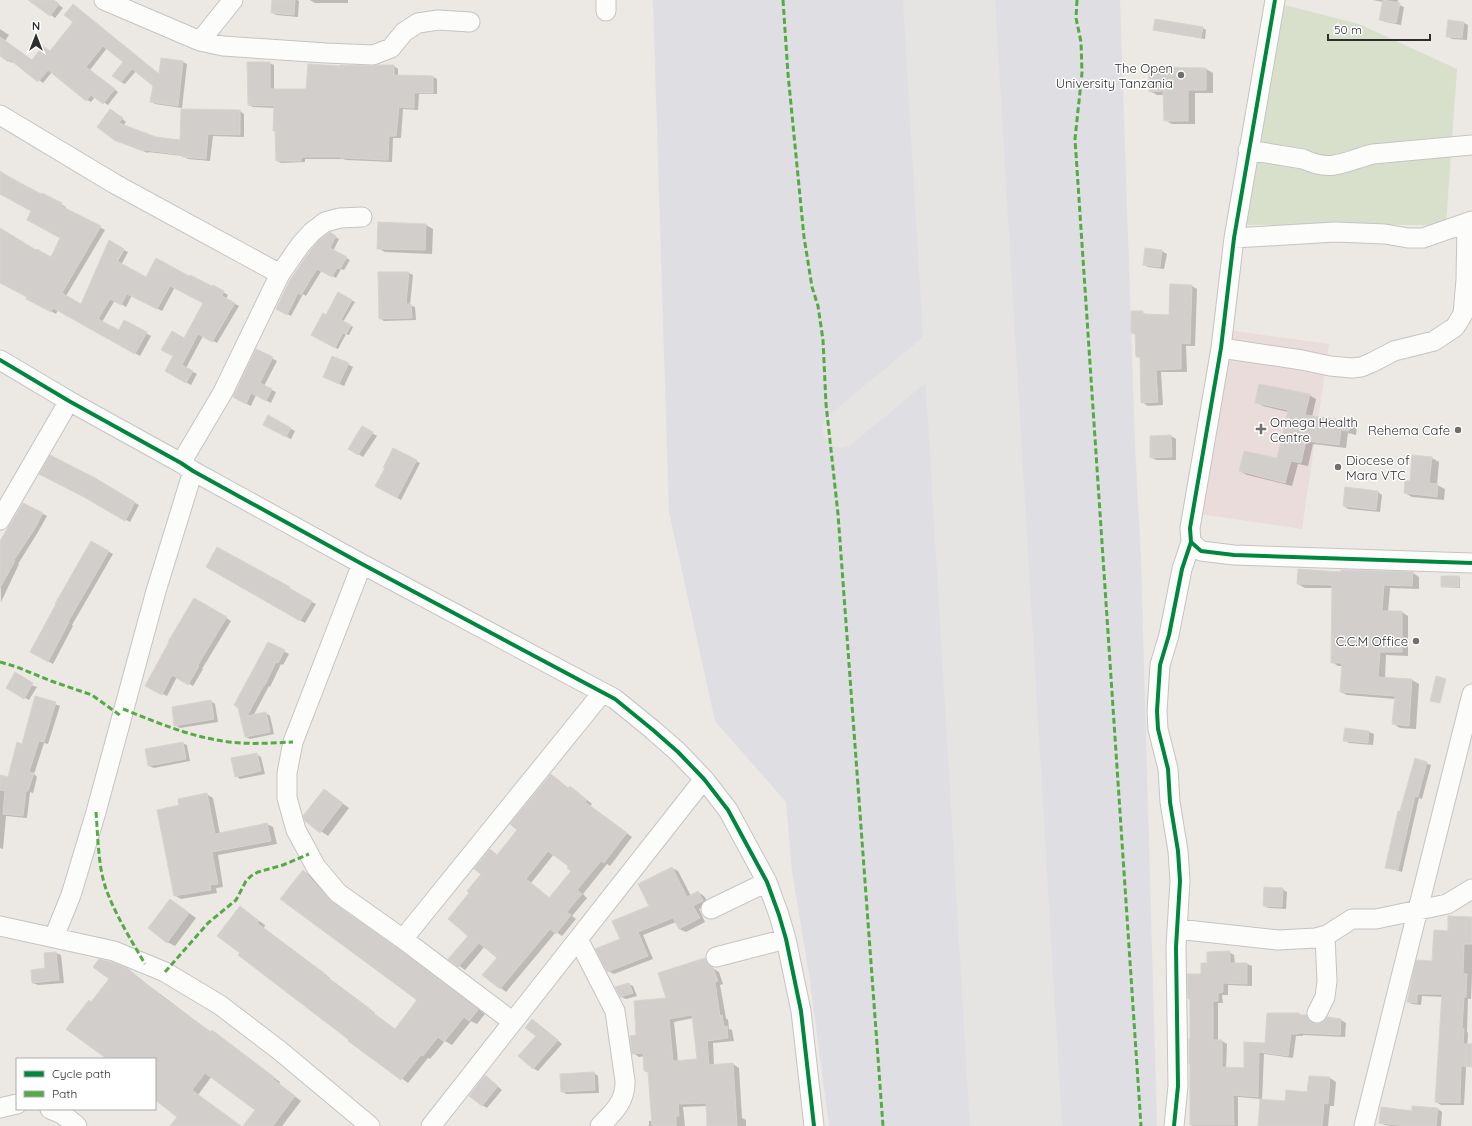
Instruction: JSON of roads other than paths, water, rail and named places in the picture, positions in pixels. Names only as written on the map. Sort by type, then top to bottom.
[{"type":"street","points":[[104,0],[200,41],[223,46],[374,55],[391,48],[404,32],[418,24],[438,20],[470,22]]},
{"type":"street","points":[[200,41],[233,0]]},
{"type":"street","points":[[1174,1126],[1178,1086],[1177,929],[1180,881],[1179,860],[1170,802],[1168,769],[1158,729],[1160,665],[1169,635],[1182,569],[1191,542],[1190,528],[1221,348],[1234,238],[1275,0]]},
{"type":"street","points":[[0,115],[115,184],[280,274]]},
{"type":"street","points":[[1248,150],[1303,159],[1311,163],[1333,165],[1345,164],[1361,157],[1373,154],[1472,145]]},
{"type":"street","points":[[54,937],[71,895],[97,806],[156,591],[187,467],[280,274],[301,244],[312,232],[325,222],[340,218],[362,217]]},
{"type":"street","points":[[1221,348],[1302,360],[1330,366],[1352,368],[1361,367],[1371,363],[1394,351],[1434,341],[1455,327],[1463,314],[1470,222],[1423,238],[1408,238],[1385,234],[1335,232],[1234,238]]},
{"type":"street","points":[[0,360],[69,401],[362,564],[615,699],[678,752],[704,779],[728,810],[767,882],[786,939],[801,1011],[814,1126]]},
{"type":"street","points":[[0,520],[69,401]]},
{"type":"street","points":[[1191,542],[1201,551],[1234,555],[1472,563]]},
{"type":"street","points":[[362,564],[293,742],[287,773],[287,798],[296,830],[316,867],[338,893],[403,939],[513,1022]]},
{"type":"street","points":[[403,939],[602,692]]},
{"type":"street","points":[[1364,1126],[1417,909],[1472,694]]},
{"type":"street","points":[[439,1123],[513,1022],[704,779]]},
{"type":"street","points":[[711,909],[767,882]]},
{"type":"street","points":[[1177,929],[1278,940],[1311,939],[1325,936],[1352,919],[1376,919],[1417,909],[1447,904],[1472,889]]},
{"type":"street","points":[[0,926],[114,951],[165,972],[220,1005],[279,1050],[370,1126]]},
{"type":"street","points":[[1317,1012],[1325,997],[1327,985],[1328,971],[1325,936]]},
{"type":"street","points":[[578,939],[615,1011],[625,1081],[625,1091],[618,1107],[600,1126]]},
{"type":"street","points":[[716,957],[786,939]]},
{"type":"street","points":[[0,1108],[16,1104]]},
{"type":"street","points":[[52,1110],[62,1114],[77,1126]]},
{"type":"place","name":"The Open University Tanzania","points":[[1181,75]]},
{"type":"place","name":"Omega Health Centre","points":[[1261,429]]},
{"type":"place","name":"Rehema Cafe","points":[[1458,430]]},
{"type":"place","name":"Diocese of Mara VTC","points":[[1338,467]]},
{"type":"place","name":"C.C.M Office","points":[[1416,641]]}]
